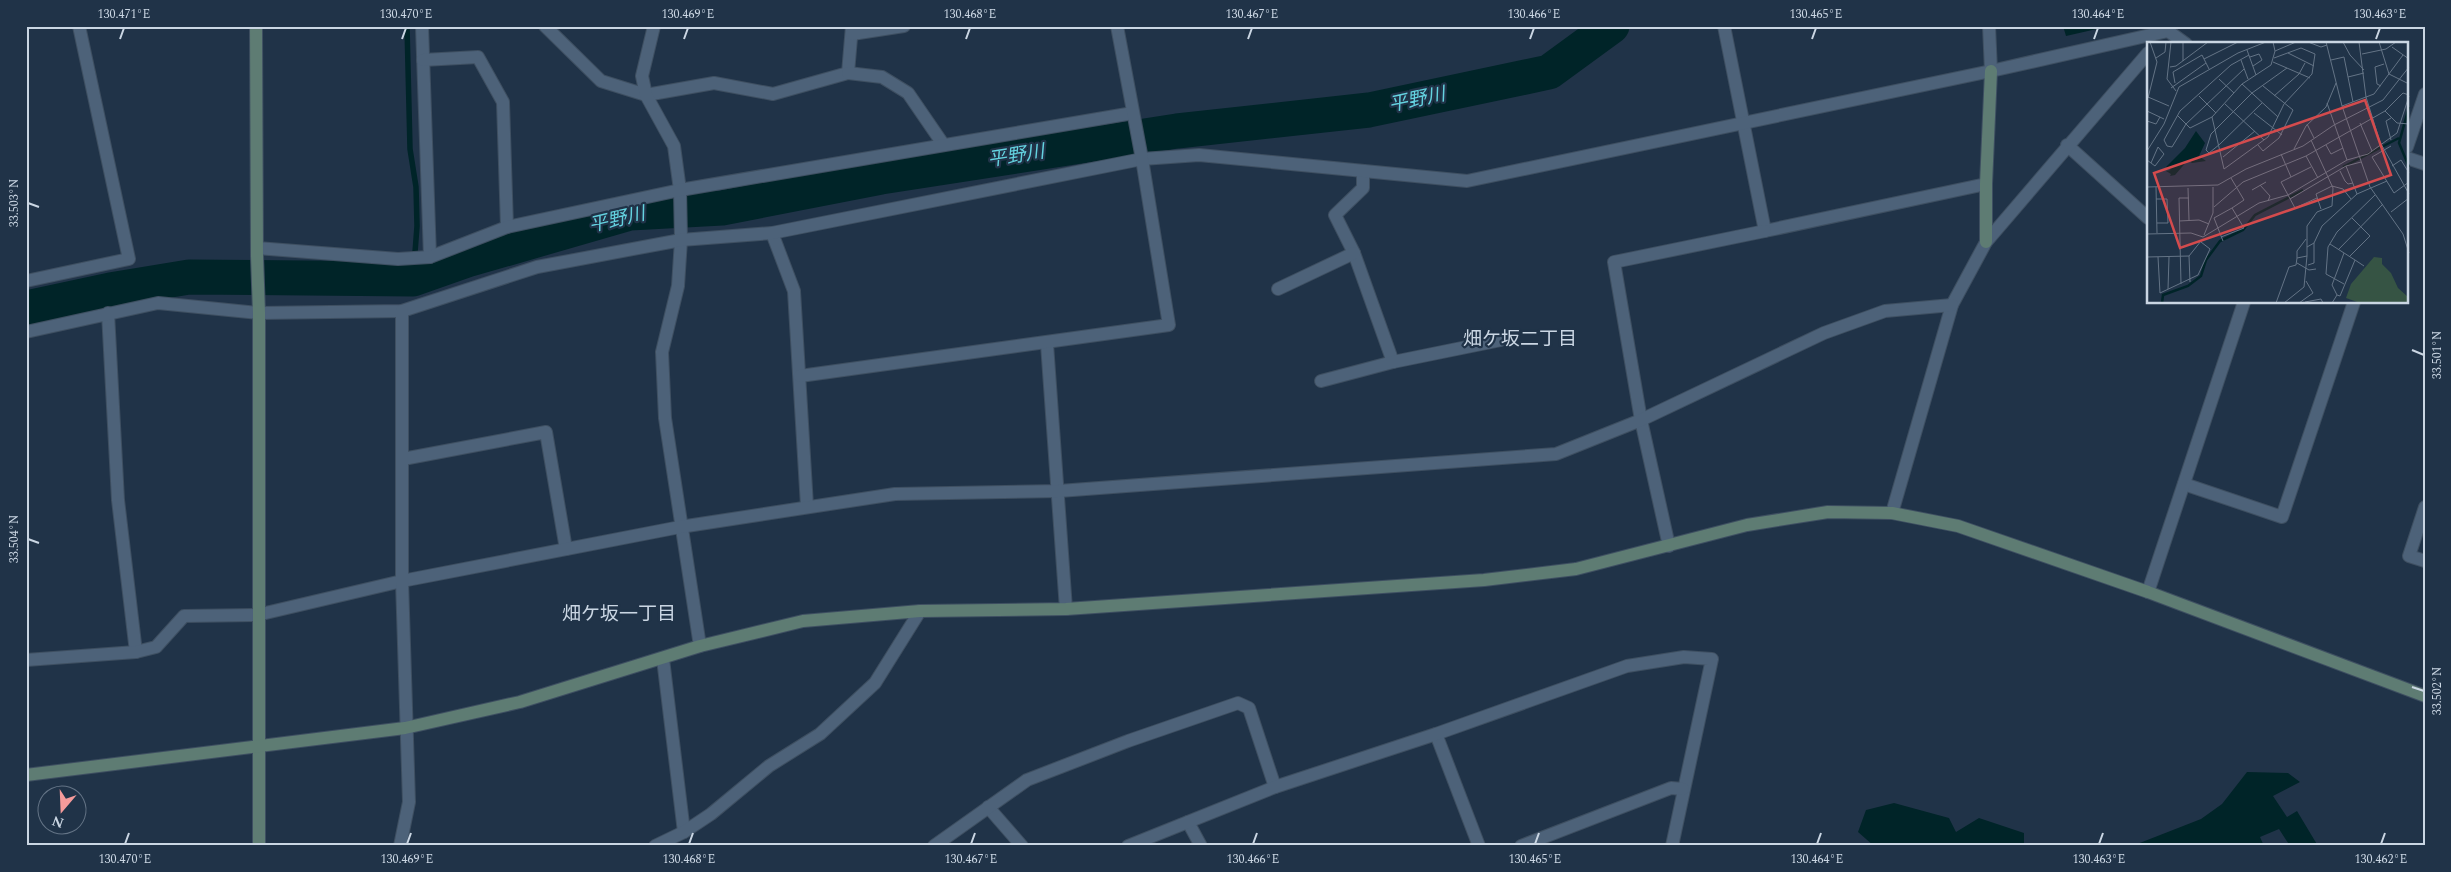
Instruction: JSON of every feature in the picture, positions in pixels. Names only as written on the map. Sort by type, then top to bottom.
[{"type":"street","points":[[26,281],[129,259],[79,26]]},
{"type":"street","points":[[256,26],[259,308],[257,615],[260,745],[259,846]]},
{"type":"street","points":[[422,26],[430,257]]},
{"type":"street","points":[[544,26],[600,81],[646,94],[714,82],[773,94],[848,73],[882,77],[908,93],[943,144]]},
{"type":"street","points":[[654,26],[642,76],[646,94],[674,146],[680,190],[681,240],[678,286],[662,352],[665,418],[680,527],[700,646]]},
{"type":"street","points":[[848,73],[852,30],[904,26]]},
{"type":"street","points":[[800,376],[1048,344],[1169,325],[1134,113],[1117,26]]},
{"type":"street","points":[[1724,26],[1764,231]]},
{"type":"street","points":[[1986,242],[1986,184],[1992,71],[1989,26]]},
{"type":"street","points":[[26,332],[158,303],[259,308],[402,311],[537,267],[681,240],[772,233],[1142,159],[1198,154],[1467,181],[1992,71],[2170,29]]},
{"type":"street","points":[[2159,42],[2170,29]]},
{"type":"street","points":[[2170,29],[2184,42]]},
{"type":"street","points":[[1892,513],[1952,305],[1986,242],[2067,145],[2147,54]]},
{"type":"street","points":[[423,60],[478,57],[503,102],[507,227]]},
{"type":"street","points":[[2408,144],[2425,94]]},
{"type":"street","points":[[257,252],[398,259],[430,257],[507,227],[680,190],[1134,113]]},
{"type":"street","points":[[2067,145],[2147,217]]},
{"type":"street","points":[[2408,158],[2425,164]]},
{"type":"street","points":[[1363,171],[1363,188],[1335,215],[1354,252],[1393,362]]},
{"type":"street","points":[[1669,546],[1641,420],[1614,262],[1986,184]]},
{"type":"street","points":[[772,233],[794,291],[807,506]]},
{"type":"street","points":[[1278,289],[1354,252]]},
{"type":"street","points":[[2148,592],[2243,304]]},
{"type":"street","points":[[2184,484],[2282,517],[2353,304]]},
{"type":"street","points":[[26,660],[136,652],[156,647],[184,616],[257,615],[402,581],[680,527],[895,494],[1059,491],[1556,454],[1641,420],[1824,333],[1885,311],[1952,305]]},
{"type":"street","points":[[400,846],[409,802],[405,728],[402,581],[402,311]]},
{"type":"street","points":[[108,313],[118,500],[136,652]]},
{"type":"street","points":[[1320,381],[1393,362],[1501,340]]},
{"type":"street","points":[[1048,344],[1066,609]]},
{"type":"street","points":[[403,459],[546,432],[566,549]]},
{"type":"street","points":[[2425,507],[2409,556],[2425,561]]},
{"type":"street","points":[[26,775],[405,728],[520,702],[700,646],[803,621],[920,611],[1066,609],[1484,580],[1576,569],[1747,524],[1819,514],[1892,513],[1958,526],[2148,592],[2425,696]]},
{"type":"street","points":[[655,846],[684,832],[711,814],[768,766],[820,734],[874,683],[920,611]]},
{"type":"street","points":[[1128,846],[1275,787],[1436,734],[1627,666],[1684,657],[1712,659],[1672,846]]},
{"type":"street","points":[[663,659],[684,832]]},
{"type":"street","points":[[934,846],[1027,780],[1128,741],[1238,703],[1249,708],[1275,787]]},
{"type":"street","points":[[1436,734],[1479,846]]},
{"type":"street","points":[[1521,846],[1672,788],[1683,789]]},
{"type":"street","points":[[988,807],[1022,846]]},
{"type":"street","points":[[1188,822],[1201,846]]},
{"type":"shaded area","points":[[2063,26],[2110,26],[2066,36]]},
{"type":"shaded area","points":[[2247,772],[2288,773],[2300,782],[2273,796],[2287,817],[2297,811],[2318,846],[2290,846],[2279,829],[2260,837],[2264,846],[2132,846],[2201,819],[2222,804]]},
{"type":"shaded area","points":[[1894,803],[1949,818],[1956,832],[1979,818],[2024,833],[2024,846],[1874,846],[1858,832],[1866,810]]},
{"type":"waterway","points":[[407,26],[410,149],[416,187],[417,226],[413,279]]},
{"type":"waterway","name":"平野川","points":[[26,308],[110,290],[189,277],[413,279],[467,260],[630,213],[722,208],[881,177],[1177,131],[1369,110],[1549,72],[1612,26]]},
{"type":"district","name":"畑ケ坂二丁目","points":[[1520,339]]},
{"type":"district","name":"畑ケ坂一丁目","points":[[619,614]]}]
